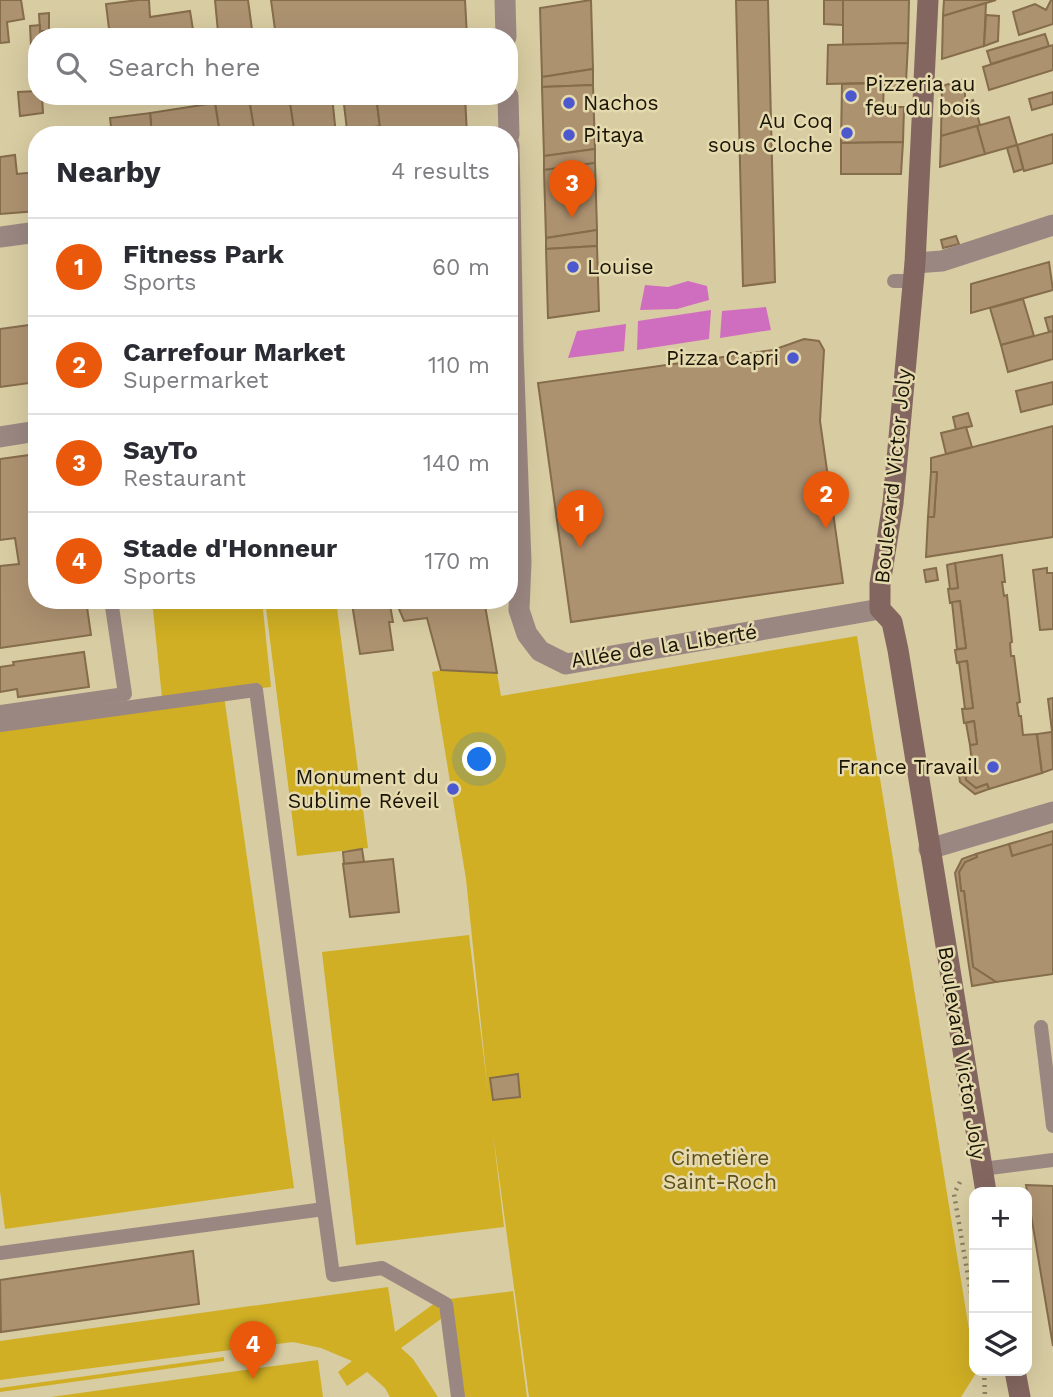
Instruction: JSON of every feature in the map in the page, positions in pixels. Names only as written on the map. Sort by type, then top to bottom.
[{"type":"main road","name":"Boulevard Victor Joly","points":[[928,0],[893,503],[880,584],[880,609],[892,622],[898,650],[985,1187]]},
{"type":"main road","points":[[1016,1376],[1020,1397]]},
{"type":"street","points":[[505,0],[506,28]]},
{"type":"street","points":[[508,105],[509,126]]},
{"type":"street","points":[[907,275],[1053,225]]},
{"type":"street","points":[[0,237],[28,233]]},
{"type":"street","points":[[0,437],[28,432]]},
{"type":"street","name":"Allée de la Liberté","points":[[518,498],[521,562],[519,610],[527,634],[540,651],[566,664],[880,609]]},
{"type":"street","points":[[929,849],[1053,812]]},
{"type":"lane","points":[[0,712],[125,694],[112,609]]},
{"type":"lane","points":[[0,726],[256,690],[333,1275],[382,1268],[446,1304],[458,1397]]},
{"type":"lane","points":[[1041,1027],[1053,1126]]},
{"type":"lane","points":[[982,1169],[1053,1160]]},
{"type":"lane","points":[[0,1253],[324,1209]]},
{"type":"path","points":[[969,1282],[954,1194],[978,1146]]},
{"type":"path","points":[[984,1376],[985,1397]]},
{"type":"green space","points":[[153,609],[263,609],[271,687],[162,698]]},
{"type":"green space","points":[[266,609],[337,609],[368,848],[297,856]]},
{"type":"green space","name":"Cimetière Saint-Roch","points":[[857,636],[969,1330],[969,1376],[974,1376],[961,1397],[529,1397],[493,1133],[504,1227],[356,1245],[322,952],[469,935],[488,1092],[466,879],[432,672],[441,670],[497,673],[501,696]]},
{"type":"green space","points":[[224,696],[294,1188],[5,1229],[0,1191],[0,728]]},
{"type":"green space","points":[[388,1287],[395,1332],[435,1303],[445,1316],[401,1348],[413,1359],[438,1397],[390,1397],[385,1388],[367,1372],[347,1386],[338,1372],[352,1361],[321,1348],[293,1342],[0,1380],[0,1341]]},
{"type":"green space","points":[[513,1291],[527,1397],[462,1397],[449,1299]]},
{"type":"green space","points":[[224,1357],[224,1361],[0,1392],[0,1388]]},
{"type":"green space","points":[[318,1360],[323,1397],[51,1397]]},
{"type":"shaded area","points":[[688,281],[707,286],[709,300],[677,309],[640,310],[645,285],[668,287]]},
{"type":"shaded area","points":[[766,307],[771,330],[720,338],[722,311]]},
{"type":"shaded area","points":[[711,310],[709,339],[637,350],[638,321]]},
{"type":"shaded area","points":[[626,324],[624,351],[568,358],[577,331]]},
{"type":"building","points":[[0,0],[21,0],[24,19],[7,22],[9,42],[0,43]]},
{"type":"building","points":[[149,0],[150,17],[190,11],[193,28],[109,28],[106,4]]},
{"type":"building","points":[[215,0],[248,0],[252,28],[218,28]]},
{"type":"building","points":[[271,0],[465,0],[467,28],[275,28]]},
{"type":"building","points":[[591,0],[593,69],[542,77],[540,8]]},
{"type":"building","points":[[736,0],[768,0],[775,282],[743,286]]},
{"type":"building","points":[[824,0],[843,0],[843,25],[824,24]]},
{"type":"building","points":[[843,0],[909,0],[908,43],[843,45]]},
{"type":"building","points":[[944,0],[996,0],[943,16]]},
{"type":"building","points":[[1051,0],[1053,24],[1019,35],[1013,12],[1035,4],[1046,10]]},
{"type":"building","points":[[986,3],[984,46],[942,59],[943,16]]},
{"type":"building","points":[[49,13],[49,28],[40,28],[39,14]]},
{"type":"building","points":[[986,15],[999,16],[998,41],[984,46]]},
{"type":"building","points":[[1045,34],[1049,46],[991,64],[987,51]]},
{"type":"building","points":[[908,43],[906,82],[827,84],[828,45]]},
{"type":"building","points":[[1053,45],[1053,70],[989,90],[983,67]]},
{"type":"building","points":[[593,69],[593,85],[542,87],[542,77]]},
{"type":"building","points":[[965,79],[965,103],[973,100],[980,125],[941,136],[942,86]]},
{"type":"building","points":[[906,82],[905,88],[884,89],[884,83]]},
{"type":"building","points":[[884,83],[883,107],[904,107],[903,142],[841,143],[842,84]]},
{"type":"building","points":[[593,85],[595,149],[544,156],[542,87]]},
{"type":"building","points":[[28,91],[28,105],[43,105],[43,113],[20,116],[18,92]]},
{"type":"building","points":[[1053,92],[1053,104],[1032,110],[1029,99]]},
{"type":"building","points":[[215,105],[250,105],[254,126],[219,126]]},
{"type":"building","points":[[215,105],[219,126],[151,126],[150,113]]},
{"type":"building","points":[[250,105],[290,105],[294,126],[254,126]]},
{"type":"building","points":[[290,105],[333,105],[335,126],[294,126]]},
{"type":"building","points":[[344,105],[377,105],[380,126],[347,126]]},
{"type":"building","points":[[377,105],[465,105],[467,126],[380,126]]},
{"type":"building","points":[[150,113],[151,126],[111,126],[110,118]]},
{"type":"building","points":[[1009,117],[1017,145],[985,154],[977,126]]},
{"type":"building","points":[[977,126],[985,154],[940,167],[941,136]]},
{"type":"building","points":[[1053,134],[1053,163],[1024,171],[1017,145]]},
{"type":"building","points":[[903,142],[901,174],[841,174],[841,143]]},
{"type":"building","points":[[1017,145],[1023,169],[1014,172],[1007,148]]},
{"type":"building","points":[[595,149],[595,163],[544,170],[544,156]]},
{"type":"building","points":[[15,155],[17,174],[28,173],[28,212],[0,214],[0,157]]},
{"type":"building","points":[[595,163],[597,230],[546,238],[544,170]]},
{"type":"building","points":[[597,230],[597,246],[546,249],[546,238]]},
{"type":"building","points":[[956,236],[959,244],[943,248],[941,240]]},
{"type":"building","points":[[597,246],[599,311],[548,318],[546,249]]},
{"type":"building","points":[[1049,262],[1053,290],[971,313],[971,284]]},
{"type":"building","points":[[1023,299],[1034,336],[1001,345],[990,308]]},
{"type":"building","points":[[1053,316],[1053,331],[1049,332],[1045,318]]},
{"type":"building","points":[[28,325],[28,383],[0,387],[0,329]]},
{"type":"building","points":[[1053,331],[1053,359],[1008,372],[1001,345]]},
{"type":"building","points":[[804,339],[819,341],[824,350],[820,421],[843,583],[571,622],[538,383],[773,350]]},
{"type":"building","points":[[1053,382],[1053,404],[1021,412],[1016,391]]},
{"type":"building","points":[[968,413],[972,426],[956,430],[953,417]]},
{"type":"building","points":[[1053,426],[1053,537],[926,557],[928,517],[934,517],[937,472],[931,472],[931,458]]},
{"type":"building","points":[[966,427],[972,447],[946,454],[941,433]]},
{"type":"building","points":[[28,455],[28,609],[87,609],[91,635],[0,648],[0,566],[19,564],[15,538],[0,540],[0,459]]},
{"type":"building","points":[[931,472],[937,472],[934,517],[928,517]]},
{"type":"building","points":[[1002,555],[1005,582],[1002,582],[1004,596],[1007,595],[1011,656],[1014,656],[1020,702],[1017,703],[1019,716],[1023,735],[1037,734],[1042,773],[989,789],[987,784],[976,788],[966,780],[964,765],[972,764],[970,745],[977,744],[974,721],[964,723],[962,709],[973,708],[967,661],[957,663],[955,650],[966,648],[960,601],[950,603],[948,589],[958,588],[955,563]]},
{"type":"building","points":[[955,563],[958,588],[950,589],[947,565]]},
{"type":"building","points":[[936,568],[938,580],[926,582],[924,570]]},
{"type":"building","points":[[1047,568],[1047,573],[1053,573],[1053,629],[1040,630],[1033,570]]},
{"type":"building","points":[[960,601],[966,648],[957,649],[952,602]]},
{"type":"building","points":[[353,609],[391,609],[393,622],[389,622],[393,650],[360,654]]},
{"type":"building","points":[[399,609],[486,609],[497,673],[441,670],[427,618],[404,621]]},
{"type":"building","points":[[84,652],[89,687],[18,697],[17,689],[0,692],[0,667],[14,665],[13,662]]},
{"type":"building","points":[[967,661],[973,708],[965,709],[959,662]]},
{"type":"building","points":[[1053,698],[1053,739],[1048,699]]},
{"type":"building","points":[[974,721],[977,744],[970,745],[966,723]]},
{"type":"building","points":[[1052,732],[1053,769],[1042,773],[1037,734]]},
{"type":"building","points":[[964,765],[966,780],[976,788],[987,784],[989,789],[975,794],[960,782],[958,766]]},
{"type":"building","points":[[1053,831],[1053,844],[1012,856],[1009,844]]},
{"type":"building","points":[[1009,844],[1012,856],[1053,844],[1053,974],[996,982],[973,967],[964,891],[961,891],[959,872],[965,862],[977,857],[976,854]]},
{"type":"building","points":[[362,849],[364,862],[344,864],[343,852]]},
{"type":"building","points":[[976,854],[977,857],[965,862],[959,872],[961,891],[964,891],[973,967],[996,982],[972,986],[955,873],[962,859]]},
{"type":"building","points":[[393,859],[399,912],[350,917],[343,864]]},
{"type":"building","points":[[518,1074],[520,1097],[493,1100],[490,1078]]},
{"type":"building","points":[[1053,1186],[1053,1346],[1032,1221],[1032,1187],[1026,1187]]},
{"type":"building","points":[[193,1251],[199,1304],[1,1332],[0,1280]]},
{"type":"place","name":"Pizzeria au feu du bois","points":[[851,96]]},
{"type":"place","name":"Nachos","points":[[569,103]]},
{"type":"place","name":"Au Coq sous Cloche","points":[[847,133]]},
{"type":"place","name":"Pitaya","points":[[569,135]]},
{"type":"place","name":"SayTo","points":[[572,218]]},
{"type":"place","name":"Louise","points":[[573,267]]},
{"type":"place","name":"Pizza Capri","points":[[793,358]]},
{"type":"place","name":"Carrefour Market","points":[[826,529]]},
{"type":"place","name":"Fitness Park","points":[[580,548]]},
{"type":"place","name":"France Travail","points":[[993,767]]},
{"type":"place","name":"Monument du Sublime Réveil","points":[[453,789]]},
{"type":"place","name":"Stade d'Honneur","points":[[253,1379]]}]
